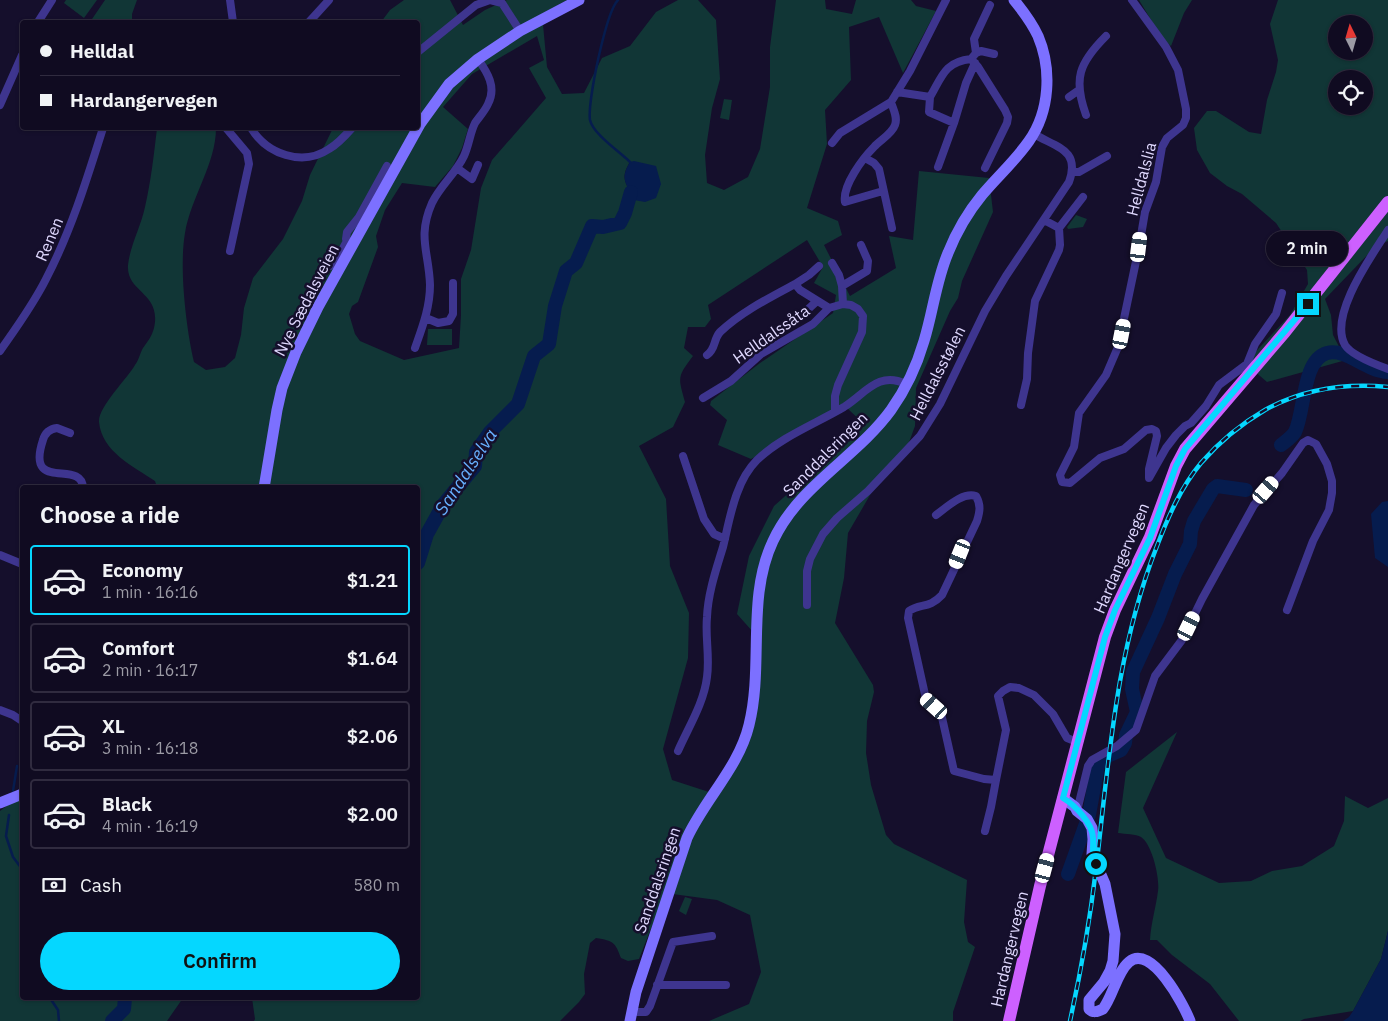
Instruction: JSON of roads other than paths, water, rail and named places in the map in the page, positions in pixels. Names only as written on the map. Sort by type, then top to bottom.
[{"type":"main road","name":"Nye Sædalsveien","points":[[420,125],[449,84],[478,58],[520,31],[579,0]]},
{"type":"main road","name":"Sanddalsringen","points":[[631,1017],[636,992],[687,838],[696,819],[737,756],[749,726],[753,706],[760,590],[764,567],[772,542],[784,520],[800,499],[874,430],[890,410],[906,384],[920,353],[941,271],[952,243],[974,206],[1034,134],[1045,103],[1047,67],[1038,35],[1014,0]]},
{"type":"main road","name":"Nye Sædalsveien","points":[[264,485],[277,410],[288,370],[304,333],[350,242],[417,130]]},
{"type":"main road","name":"Hardangervegen","points":[[1009,1021],[1061,804],[1105,637],[1115,610],[1150,538],[1176,466],[1192,440],[1285,332],[1388,202]]},
{"type":"main road","points":[[0,803],[20,795]]},
{"type":"main road","points":[[1061,804],[1070,812],[1082,816],[1094,839],[1092,854],[1105,884],[1112,913],[1115,942],[1110,971],[1104,982],[1089,1000],[1089,1009],[1092,1012],[1103,1010],[1128,963],[1138,958],[1148,960],[1162,974],[1180,1000],[1190,1021]]},
{"type":"street","points":[[230,0],[233,20]]},
{"type":"street","points":[[310,20],[329,0]]},
{"type":"street","points":[[420,50],[476,5],[490,0],[502,1],[520,31]]},
{"type":"street","points":[[832,144],[840,133],[891,102],[910,71],[946,0]]},
{"type":"street","name":"Helldalslia","points":[[1132,0],[1166,47],[1178,70],[1186,118],[1183,124],[1167,138],[1162,147],[1156,182],[1143,218],[1139,247],[1118,347],[1106,375],[1079,413],[1074,447],[1060,475],[1060,479],[1065,484],[1070,483],[1093,462],[1124,449],[1146,430],[1152,429],[1156,431],[1157,436],[1148,469],[1149,478],[1166,448],[1181,430],[1206,406],[1219,385],[1247,364],[1255,344],[1276,314],[1282,293]]},
{"type":"street","points":[[39,20],[49,1]]},
{"type":"street","points":[[938,167],[974,59],[974,39],[990,5]]},
{"type":"street","points":[[1086,115],[1079,90],[1082,66],[1106,36]]},
{"type":"street","points":[[954,123],[929,112],[930,97],[948,66],[959,60],[974,59],[981,51],[994,54]]},
{"type":"street","points":[[415,348],[426,318],[430,286],[424,242],[425,223],[433,201],[457,168],[469,145],[475,124],[490,99],[491,84],[489,75],[478,58]]},
{"type":"street","points":[[974,59],[1008,117],[1007,123],[985,168]]},
{"type":"street","points":[[0,105],[20,60]]},
{"type":"street","points":[[1069,97],[1079,90]]},
{"type":"street","points":[[897,92],[930,97]]},
{"type":"street","points":[[882,191],[845,202],[844,196],[851,179],[873,148],[893,129],[896,123],[896,115],[891,102]]},
{"type":"street","name":"Renen","points":[[0,351],[36,298],[55,260],[78,204],[102,130]]},
{"type":"street","points":[[228,130],[247,152],[250,164],[230,251]]},
{"type":"street","points":[[252,130],[267,146],[284,155],[302,157],[320,154],[328,150],[350,130]]},
{"type":"street","points":[[1034,134],[1065,151],[1069,155],[1073,172],[1078,172],[1107,156]]},
{"type":"street","points":[[865,158],[879,168],[882,191],[887,202],[892,228]]},
{"type":"street","points":[[457,168],[472,179],[478,165]]},
{"type":"street","name":"Nye Sædalsveien","points":[[318,280],[323,270],[335,263],[350,242],[346,236],[347,232],[359,217],[387,166]]},
{"type":"street","name":"Helldalsstølen","points":[[807,605],[807,571],[816,545],[837,518],[868,491],[920,436],[940,404],[985,311],[1006,276],[1069,182],[1073,172]]},
{"type":"street","points":[[1021,405],[1027,379],[1034,302],[1059,250],[1059,228],[1083,197]]},
{"type":"street","points":[[1044,220],[1059,228]]},
{"type":"street","points":[[1388,230],[1356,280],[1345,311],[1342,330],[1344,344],[1349,350],[1388,369]]},
{"type":"street","points":[[842,286],[867,271],[868,261],[861,245]]},
{"type":"street","points":[[832,263],[839,275],[842,286],[843,304],[851,305],[858,309],[864,323],[862,332],[838,385],[835,396],[835,412]]},
{"type":"street","name":"Helldalssåta","points":[[707,355],[713,350],[715,338],[719,333],[752,308],[795,284],[819,266]]},
{"type":"street","points":[[426,318],[438,323],[449,321],[454,314],[453,283]]},
{"type":"street","name":"Helldalssåta","points":[[795,284],[800,290],[829,308]]},
{"type":"street","name":"Helldalssåta","points":[[805,312],[818,301]]},
{"type":"street","name":"Helldalssåta","points":[[703,398],[731,381],[761,354],[813,324],[829,308],[843,304]]},
{"type":"street","points":[[678,751],[707,679],[706,629],[708,600],[739,488],[745,475],[756,461],[770,449],[835,412],[882,381],[889,379],[906,384]]},
{"type":"street","points":[[70,433],[57,428],[47,432],[41,444],[39,462],[44,470],[77,475],[82,480],[83,485]]},
{"type":"street","points":[[1181,430],[1192,440]]},
{"type":"street","points":[[1082,816],[1088,766],[1092,760],[1122,742],[1136,730],[1155,676],[1182,640],[1202,599],[1254,505],[1285,470],[1303,443],[1308,440],[1316,444],[1327,464],[1332,481],[1332,493],[1329,510],[1313,541],[1287,610]]},
{"type":"street","points":[[683,456],[704,519],[714,534],[725,539]]},
{"type":"street","points":[[936,515],[959,499],[970,494],[976,496],[979,502],[980,511],[942,595],[936,602],[909,611],[908,618],[926,699],[941,713],[954,771],[984,779],[996,780]]},
{"type":"street","points":[[0,555],[20,563]]},
{"type":"street","points":[[985,831],[1006,730],[998,696],[1003,691],[1010,687],[1019,688],[1034,695],[1053,714],[1067,738],[1077,742]]},
{"type":"street","points":[[0,710],[20,720]]},
{"type":"street","name":"Sanddalsringen","points":[[631,1017],[646,1012],[650,1006],[673,942],[712,936]]},
{"type":"street","points":[[657,986],[726,985]]},
{"type":"water","points":[[634,161],[656,166],[661,184],[656,198],[645,202],[634,200],[625,182],[625,173],[630,162]]},
{"type":"water","points":[[1388,501],[1388,567],[1375,558],[1371,514],[1382,502]]},
{"type":"water","points":[[1388,931],[1388,1021],[1343,1021],[1353,1011],[1381,959]]},
{"type":"waterway","points":[[618,0],[608,21],[598,58],[591,96],[590,120],[601,137],[630,162]]},
{"type":"waterway","name":"Sandalselva","points":[[420,557],[427,534],[443,505],[475,466],[476,452],[490,432],[518,404],[534,356],[549,344],[555,306],[566,271],[576,263],[592,226],[603,227],[620,223],[631,192]]},
{"type":"waterway","points":[[1281,445],[1295,432],[1305,388],[1313,365],[1319,358],[1327,353],[1334,352],[1380,371],[1388,372]]},
{"type":"waterway","points":[[1068,874],[1089,815],[1098,765],[1105,757],[1121,750],[1137,712],[1132,689],[1133,672],[1190,544],[1194,521],[1213,489],[1217,486],[1246,490]]},
{"type":"waterway","points":[[13,791],[17,766]]},
{"type":"waterway","points":[[9,815],[6,836],[13,857],[20,866]]},
{"type":"waterway","points":[[51,1000],[58,1010],[59,1021]]},
{"type":"waterway","points":[[112,1021],[124,1009],[125,1000]]},
{"type":"railway","points":[[1070,1021],[1091,907],[1110,746],[1123,665],[1143,585],[1161,535],[1176,503],[1187,482],[1208,455],[1231,434],[1265,410],[1294,397],[1325,389],[1356,386],[1388,387]]}]
